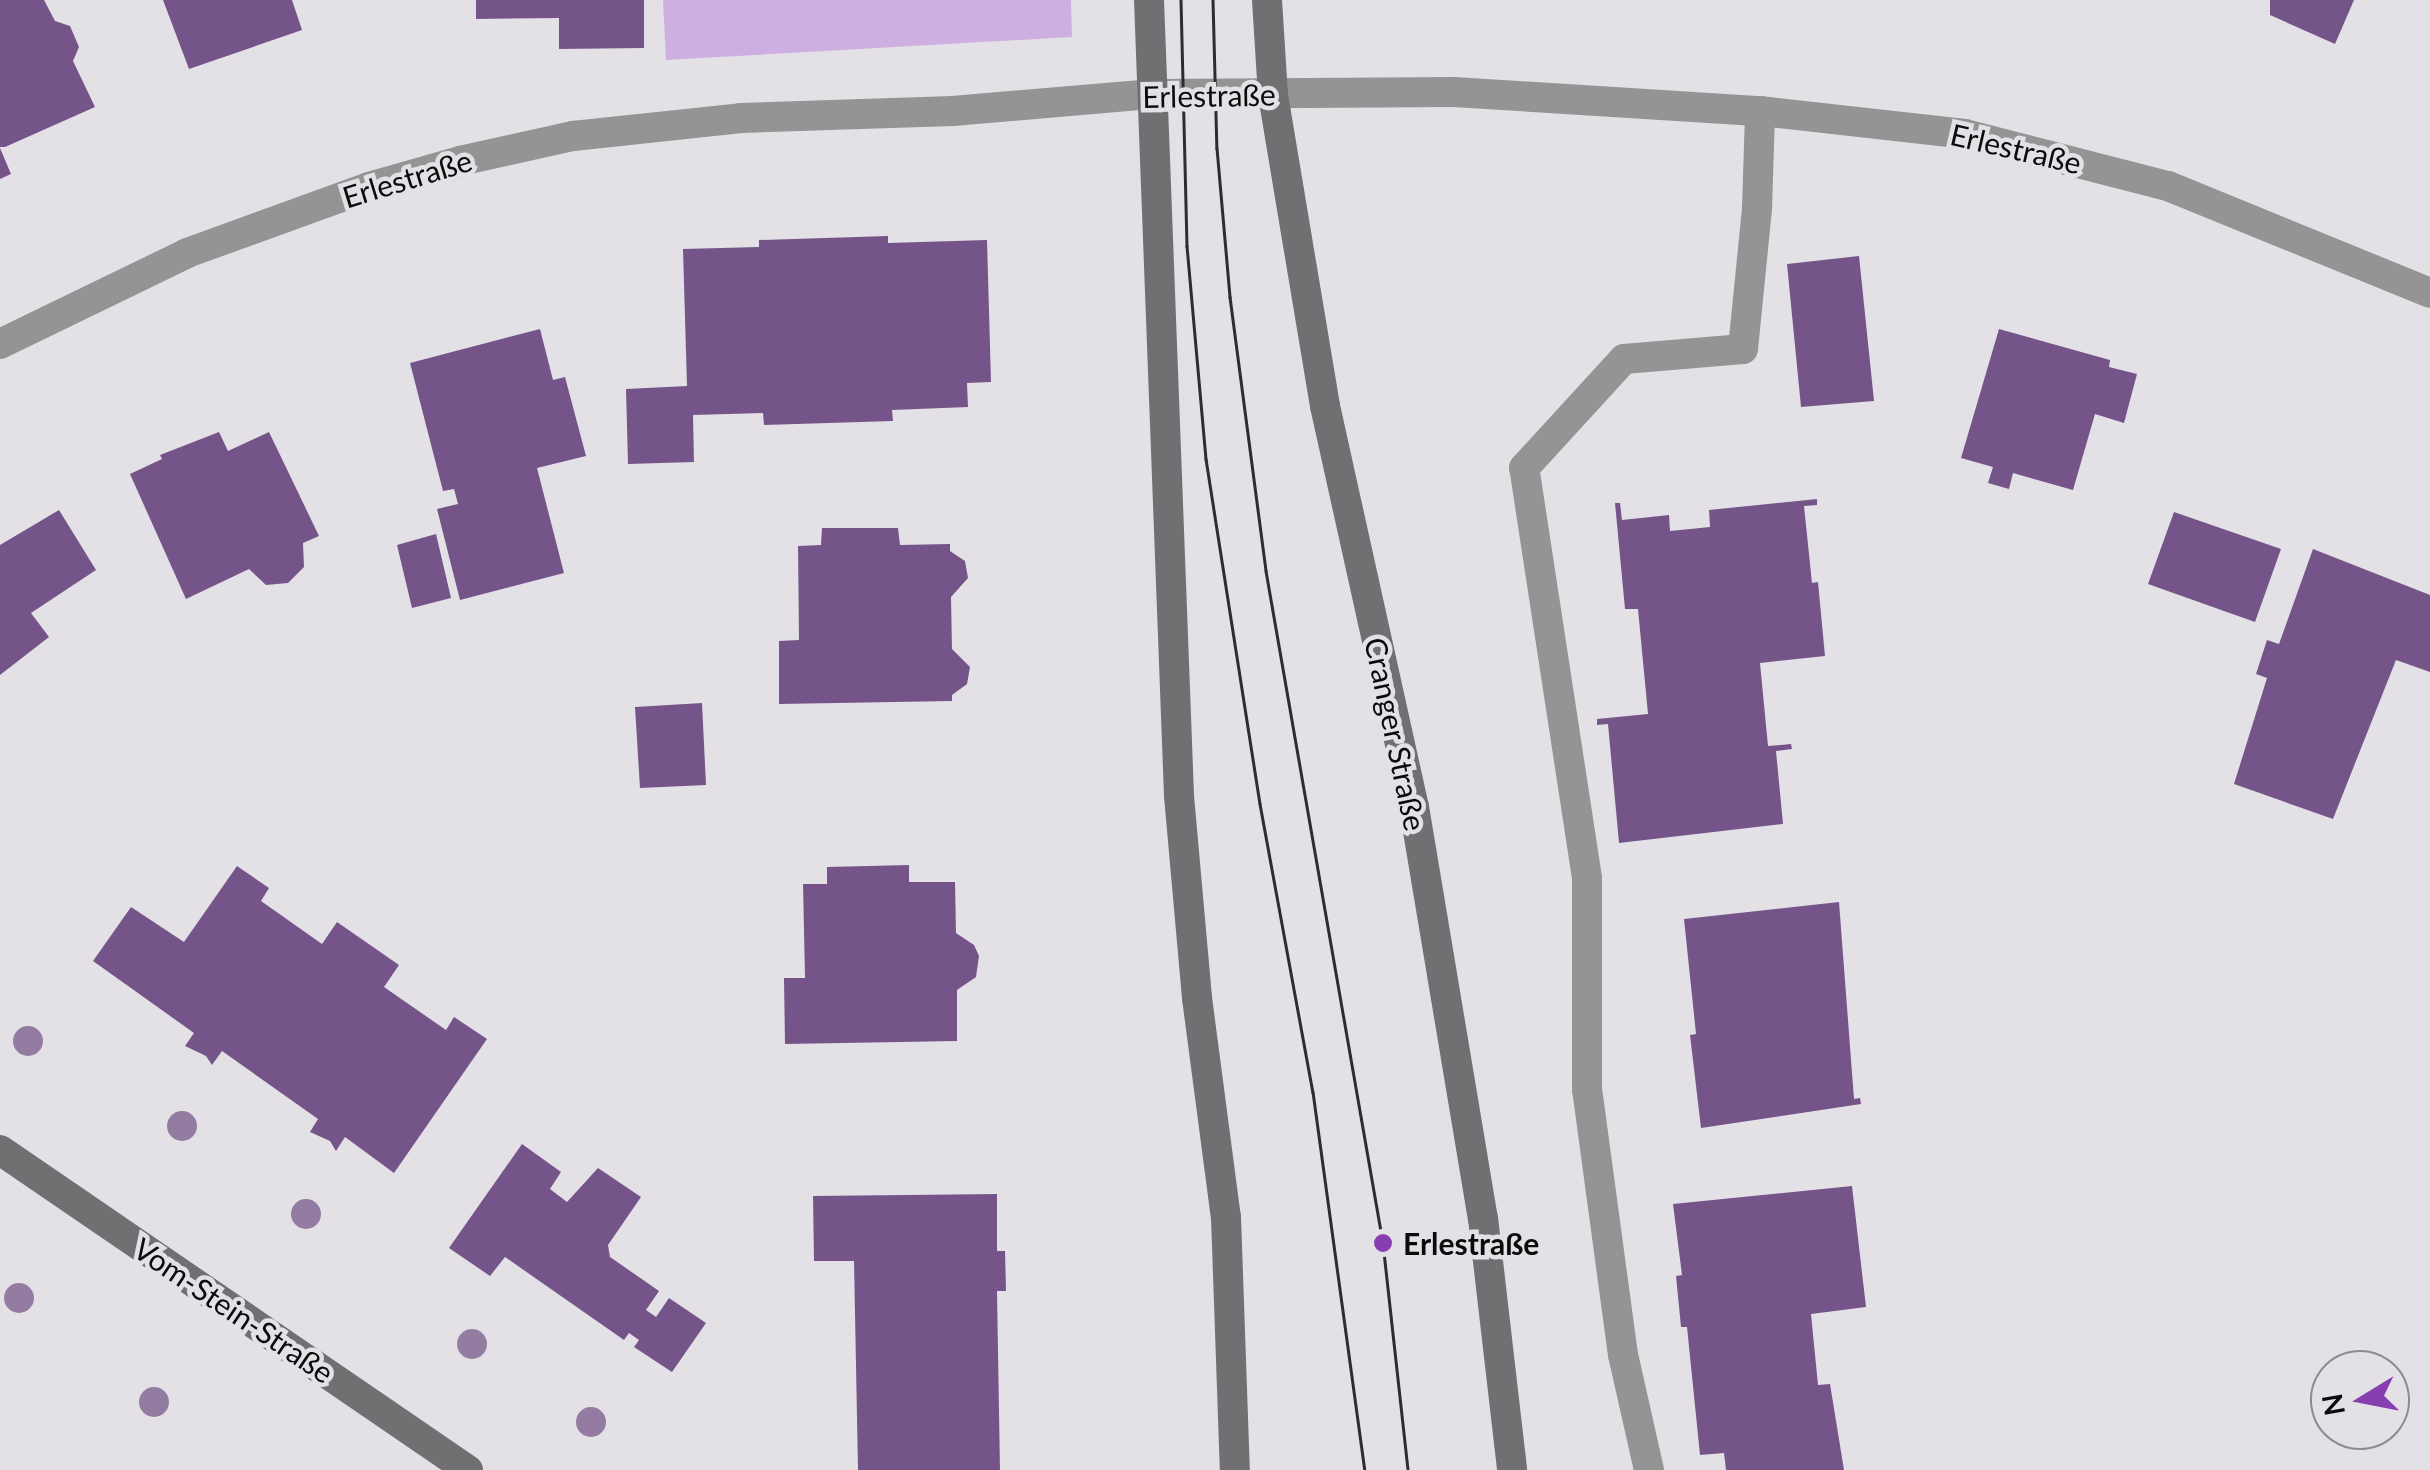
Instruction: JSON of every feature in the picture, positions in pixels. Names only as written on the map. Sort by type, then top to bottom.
[{"type":"main road","points":[[1149,0],[1178,796],[1196,998],[1226,1217],[1236,1470]]},
{"type":"main road","name":"Cranger Straße","points":[[1266,0],[1273,94],[1325,406],[1417,826],[1483,1218],[1512,1470]]},
{"type":"main road","name":"Vom-Stein-Straße","points":[[0,1150],[468,1470]]},
{"type":"street","name":"Erlestraße","points":[[0,344],[187,253],[369,187],[460,160],[573,136],[742,118],[953,111],[1153,94],[1454,92],[1760,112],[1966,134],[2168,186],[2430,293]]},
{"type":"street","points":[[1649,1470],[1624,1355],[1588,1090],[1587,878],[1524,468],[1624,359],[1743,349],[1760,112]]},
{"type":"shaded area","points":[[663,0],[1071,0],[1072,37],[666,60]]},
{"type":"building","points":[[0,0],[44,0],[55,21],[70,26],[79,47],[73,61],[95,107],[5,147],[0,147]]},
{"type":"building","points":[[163,0],[292,0],[302,30],[189,69]]},
{"type":"building","points":[[476,0],[644,0],[644,48],[559,49],[559,18],[476,19]]},
{"type":"building","points":[[2270,0],[2354,0],[2335,44],[2270,15]]},
{"type":"building","points":[[0,148],[11,174],[0,179]]},
{"type":"building","points":[[888,236],[888,243],[987,240],[991,382],[967,383],[968,407],[892,410],[893,421],[764,425],[763,413],[693,415],[694,462],[628,464],[626,389],[687,386],[683,249],[759,247],[759,240]]},
{"type":"building","points":[[1859,256],[1874,401],[1801,407],[1787,264]]},
{"type":"building","points":[[540,329],[553,380],[565,377],[586,456],[537,468],[564,573],[460,600],[437,509],[458,504],[454,489],[443,491],[410,363]]},
{"type":"building","points":[[1999,329],[2110,360],[2109,367],[2137,374],[2124,423],[2095,414],[2073,490],[2013,473],[2009,489],[1988,483],[1993,467],[1961,458]]},
{"type":"building","points":[[219,432],[228,451],[269,432],[319,536],[303,543],[304,567],[288,583],[266,585],[249,569],[186,599],[130,474],[162,459],[160,455]]},
{"type":"building","points":[[1817,499],[1817,505],[1804,506],[1812,583],[1818,582],[1825,656],[1760,663],[1768,746],[1791,744],[1792,749],[1776,751],[1783,824],[1619,843],[1608,724],[1597,725],[1597,719],[1648,714],[1638,609],[1625,609],[1615,503],[1620,503],[1622,520],[1669,515],[1670,531],[1710,527],[1709,510]]},
{"type":"building","points":[[59,510],[96,570],[31,613],[49,637],[0,675],[0,545]]},
{"type":"building","points":[[2174,512],[2281,549],[2255,622],[2148,584]]},
{"type":"building","points":[[822,528],[898,528],[900,545],[950,544],[950,551],[965,561],[968,578],[951,597],[952,649],[970,667],[967,684],[952,695],[952,701],[779,704],[779,641],[799,640],[798,546],[821,545]]},
{"type":"building","points":[[436,534],[451,598],[412,608],[397,545]]},
{"type":"building","points":[[2313,549],[2430,595],[2430,672],[2396,660],[2333,819],[2234,784],[2267,678],[2256,674],[2267,640],[2279,644]]},
{"type":"building","points":[[702,703],[706,785],[640,788],[635,707]]},
{"type":"building","points":[[909,865],[909,882],[955,882],[956,933],[974,945],[979,956],[976,977],[957,990],[957,1041],[785,1044],[784,978],[805,978],[803,884],[827,884],[827,867]]},
{"type":"building","points":[[237,866],[269,888],[261,901],[322,944],[337,922],[399,965],[384,987],[446,1030],[454,1017],[487,1039],[394,1173],[345,1137],[336,1151],[330,1141],[310,1132],[318,1119],[222,1051],[212,1065],[206,1056],[185,1046],[194,1033],[93,961],[131,907],[184,942]]},
{"type":"building","points":[[1839,902],[1854,1099],[1860,1098],[1861,1104],[1701,1128],[1690,1035],[1696,1034],[1684,919]]},
{"type":"building","points":[[522,1144],[561,1172],[550,1189],[567,1202],[598,1168],[641,1197],[608,1245],[610,1257],[659,1291],[646,1310],[656,1317],[669,1298],[706,1323],[672,1372],[634,1347],[639,1340],[629,1333],[624,1340],[505,1257],[490,1276],[449,1248]]},
{"type":"building","points":[[1852,1186],[1866,1307],[1811,1314],[1818,1385],[1830,1384],[1844,1470],[1726,1470],[1724,1453],[1700,1455],[1687,1327],[1681,1327],[1676,1276],[1682,1275],[1673,1204]]},
{"type":"building","points":[[997,1194],[997,1251],[1005,1251],[1006,1291],[997,1291],[1000,1470],[858,1470],[854,1261],[814,1261],[813,1196]]},
{"type":"tram line","points":[[1181,0],[1187,246],[1206,459],[1260,804],[1313,1092],[1365,1470]]},
{"type":"tram line","points":[[1213,0],[1217,148],[1230,297],[1266,571],[1383,1243],[1408,1470]]},
{"type":"place","name":"Erlestraße","points":[[1383,1243]]}]
